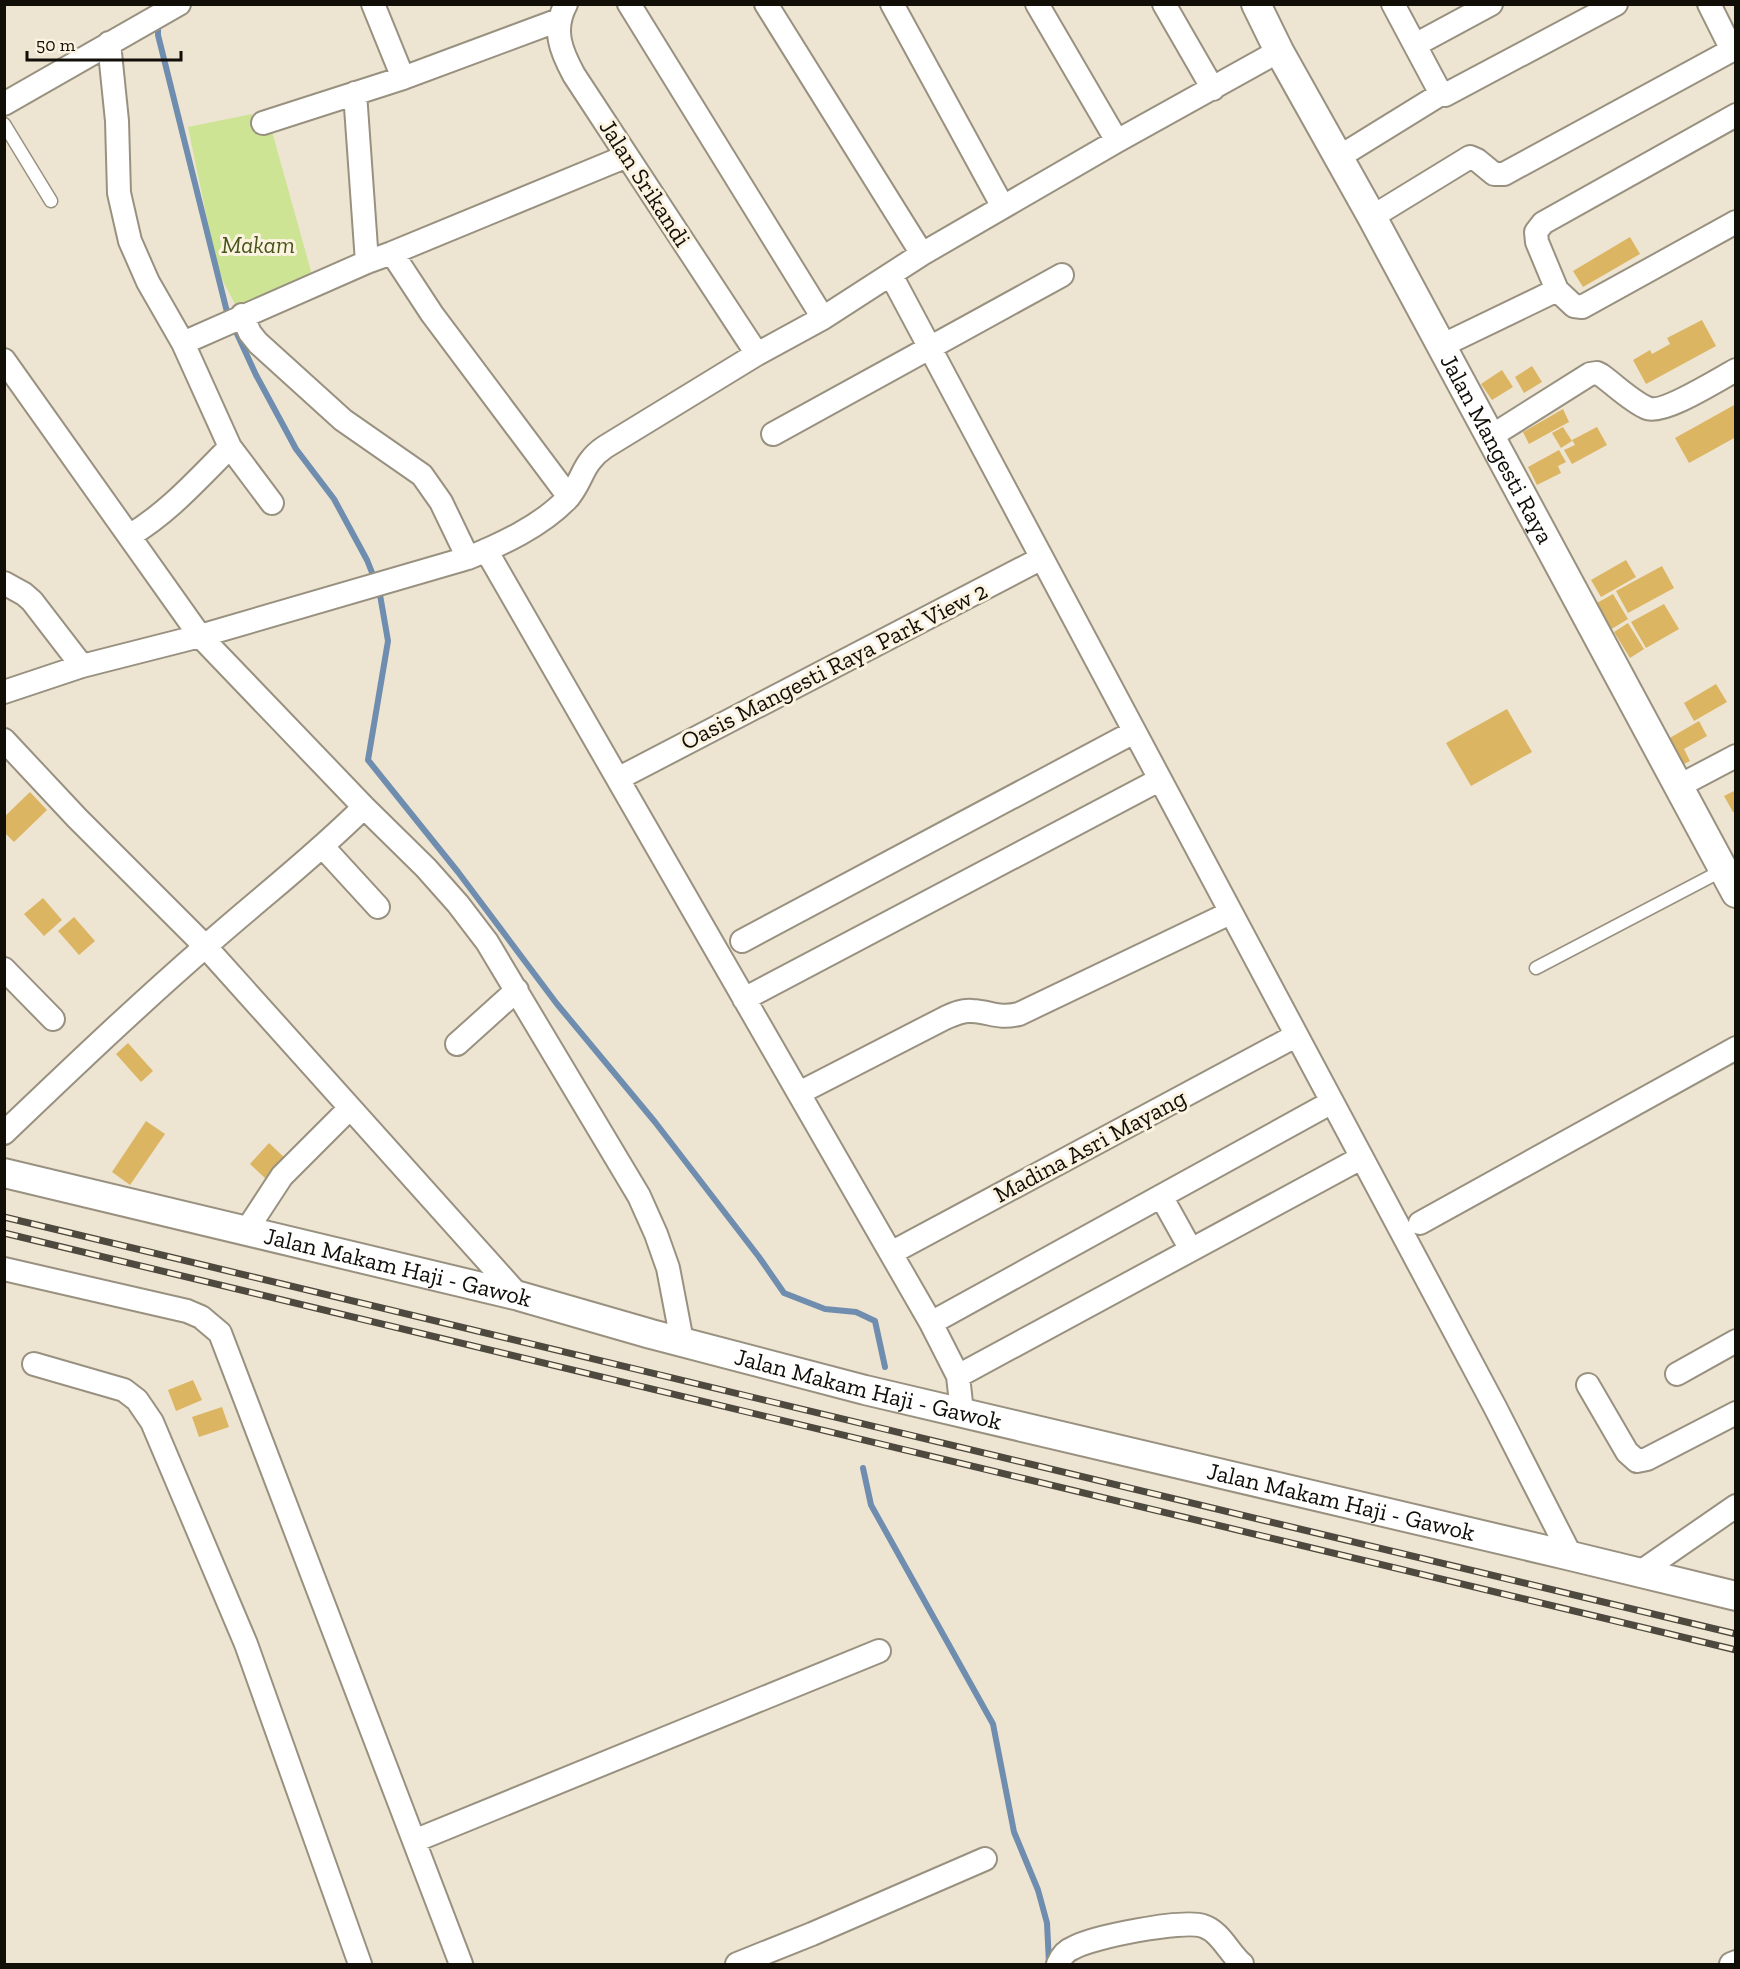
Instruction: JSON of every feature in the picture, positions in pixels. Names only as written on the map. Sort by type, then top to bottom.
[{"type":"street","points":[[373,4],[404,78]]},
{"type":"street","points":[[628,4],[823,318]]},
{"type":"street","points":[[766,4],[922,254]]},
{"type":"street","points":[[892,4],[1003,207]]},
{"type":"street","points":[[1037,4],[1117,141]]},
{"type":"street","points":[[1164,4],[1212,89]]},
{"type":"street","points":[[1393,4],[1441,93],[1448,95],[1616,4]]},
{"type":"street","points":[[1415,45],[1491,4]]},
{"type":"street","points":[[1372,218],[1470,157],[1494,174],[1504,174],[1734,49],[1709,4]]},
{"type":"street","name":"Jalan Mangesti Raya","points":[[1258,5],[1279,51],[1339,156],[1729,882]]},
{"type":"street","points":[[4,104],[176,6]]},
{"type":"street","points":[[262,123],[404,78],[562,12]]},
{"type":"street","name":"Jalan Srikandi","points":[[562,12],[561,51],[574,75],[757,354]]},
{"type":"street","points":[[109,43],[117,121],[119,193],[124,222],[138,263],[183,343],[230,447],[272,503]]},
{"type":"street","points":[[4,692],[82,666],[200,636],[477,554],[529,528],[568,497],[585,466],[598,452],[757,354],[823,318],[922,254],[1117,141],[1279,51]]},
{"type":"street","points":[[355,93],[367,262]]},
{"type":"street","points":[[1339,156],[1441,93]]},
{"type":"street","points":[[1736,115],[1543,223],[1536,232],[1537,242],[1557,290],[1574,306],[1582,307],[1736,222]]},
{"type":"street","points":[[183,343],[367,262],[627,156]]},
{"type":"street","points":[[392,253],[438,323],[568,497]]},
{"type":"street","points":[[891,275],[1495,1407],[1571,1556]]},
{"type":"street","points":[[773,434],[1062,275]]},
{"type":"street","points":[[1441,346],[1557,290]]},
{"type":"street","points":[[235,319],[258,343],[343,420],[422,475],[477,554],[744,999],[931,1323],[958,1376],[962,1412]]},
{"type":"street","points":[[4,360],[200,636],[364,807],[426,868],[487,942],[639,1196],[668,1268],[682,1341]]},
{"type":"street","points":[[1490,437],[1590,374],[1601,375],[1639,404],[1654,410],[1667,407],[1736,370]]},
{"type":"street","points":[[129,536],[164,512],[230,447]]},
{"type":"street","name":"Oasis Mangesti Raya Park View 2","points":[[627,774],[1042,558]]},
{"type":"street","points":[[4,583],[24,594],[40,609],[82,666]]},
{"type":"street","points":[[741,941],[1134,732]]},
{"type":"street","points":[[4,740],[77,818],[205,946],[519,1296]]},
{"type":"street","points":[[1678,786],[1736,756]]},
{"type":"street","points":[[744,999],[1159,780]]},
{"type":"street","points":[[4,1133],[90,1050],[205,946],[324,847],[364,807]]},
{"type":"street","points":[[324,847],[378,907]]},
{"type":"street","points":[[802,1091],[958,1012],[972,1011],[1004,1017],[1019,1014],[1230,913]]},
{"type":"street","points":[[4,969],[53,1019]]},
{"type":"street","points":[[457,1044],[517,990]]},
{"type":"street","name":"Madina Asri Mayang","points":[[891,1253],[1288,1040]]},
{"type":"street","points":[[1420,1223],[1736,1048]]},
{"type":"street","points":[[931,1323],[1332,1102]]},
{"type":"street","points":[[246,1231],[282,1176],[350,1108]]},
{"type":"street","points":[[958,1376],[1361,1158]]},
{"type":"street","name":"Jalan Makam Haji - Gawok","points":[[4,1173],[519,1296],[897,1398],[1736,1596]]},
{"type":"street","points":[[1161,1196],[1191,1250]]},
{"type":"street","points":[[4,1269],[187,1311],[201,1317],[220,1333],[461,1965]]},
{"type":"street","points":[[1677,1374],[1736,1341]]},
{"type":"street","points":[[34,1364],[124,1390],[137,1400],[152,1422],[246,1644],[360,1965]]},
{"type":"street","points":[[1588,1385],[1627,1452],[1637,1461],[1647,1459],[1736,1413]]},
{"type":"street","points":[[1639,1573],[1736,1506]]},
{"type":"street","points":[[414,1841],[879,1651]]},
{"type":"street","points":[[737,1965],[812,1935],[985,1859]]},
{"type":"street","points":[[1058,1965],[1063,1955],[1074,1947],[1143,1929],[1192,1924],[1210,1929],[1242,1965]]},
{"type":"street","points":[[1731,1965],[1736,1962]]},
{"type":"lane","points":[[4,124],[51,201]]},
{"type":"lane","points":[[1536,968],[1729,882]]},
{"type":"green space","name":"Makam","points":[[252,114],[259,131],[271,128],[312,275],[236,306],[223,281],[214,252],[188,127]]},
{"type":"building","points":[[1630,237],[1640,254],[1583,287],[1573,271]]},
{"type":"building","points":[[1702,320],[1716,346],[1646,384],[1633,360],[1650,350],[1652,354],[1670,344],[1667,338]]},
{"type":"building","points":[[1532,366],[1542,382],[1524,393],[1515,377]]},
{"type":"building","points":[[1502,370],[1513,387],[1492,400],[1481,384]]},
{"type":"building","points":[[1736,404],[1736,437],[1689,463],[1675,438]]},
{"type":"building","points":[[1563,409],[1569,422],[1529,444],[1523,432]]},
{"type":"building","points":[[1563,427],[1572,441],[1561,448],[1552,433]]},
{"type":"building","points":[[1597,427],[1607,445],[1572,464],[1564,450],[1575,445],[1572,440]]},
{"type":"building","points":[[1559,450],[1566,462],[1558,466],[1561,473],[1537,485],[1528,467]]},
{"type":"building","points":[[1626,560],[1636,577],[1601,597],[1591,580]]},
{"type":"building","points":[[1662,566],[1674,588],[1628,613],[1616,591]]},
{"type":"building","points":[[1613,594],[1628,619],[1610,630],[1595,604]]},
{"type":"building","points":[[1664,604],[1679,629],[1646,648],[1631,622]]},
{"type":"building","points":[[1628,623],[1644,649],[1630,658],[1614,632]]},
{"type":"building","points":[[1716,684],[1727,702],[1694,721],[1684,703]]},
{"type":"building","points":[[1507,709],[1532,752],[1471,786],[1446,743]]},
{"type":"building","points":[[1699,721],[1707,736],[1684,749],[1690,761],[1682,765],[1668,739]]},
{"type":"building","points":[[1736,790],[1736,811],[1733,812],[1724,796]]},
{"type":"building","points":[[30,792],[47,810],[14,842],[4,832],[4,817]]},
{"type":"building","points":[[43,898],[62,920],[44,936],[24,914]]},
{"type":"building","points":[[74,917],[95,941],[79,955],[58,931]]},
{"type":"building","points":[[128,1043],[153,1071],[141,1082],[116,1054]]},
{"type":"building","points":[[146,1121],[165,1134],[130,1185],[112,1172]]},
{"type":"building","points":[[269,1143],[287,1160],[267,1180],[250,1164]]},
{"type":"building","points":[[193,1380],[202,1400],[176,1411],[168,1390]]},
{"type":"building","points":[[222,1407],[229,1427],[199,1437],[192,1417]]},
{"type":"waterway","points":[[158,23],[158,35],[227,312],[256,375],[296,449],[334,499],[367,560],[375,580]]},
{"type":"waterway","points":[[379,589],[388,641],[368,760],[458,872],[557,1004],[655,1122],[784,1293],[825,1309],[856,1312],[875,1321],[885,1367]]},
{"type":"waterway","points":[[863,1468],[871,1505],[993,1724],[1014,1832],[1038,1890],[1047,1923],[1049,1963]]},
{"type":"railway","points":[[4,1217],[1736,1634]]},
{"type":"railway","points":[[4,1233],[1736,1650]]}]
